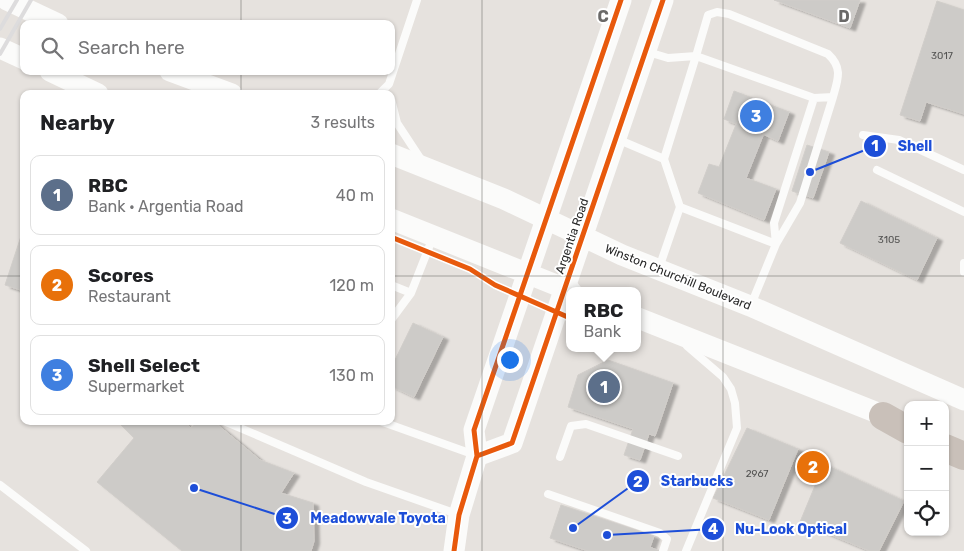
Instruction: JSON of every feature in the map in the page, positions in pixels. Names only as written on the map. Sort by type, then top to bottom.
[{"type":"highway","points":[[949,450],[964,456]]},
{"type":"main road","points":[[6,0],[49,20]]},
{"type":"main road","points":[[454,551],[458,515],[477,456],[474,430],[621,0]]},
{"type":"main road","name":"Argentia Road","points":[[569,287],[583,237],[662,0]]},
{"type":"main road","points":[[0,48],[20,57]]},
{"type":"main road","points":[[58,75],[90,90]]},
{"type":"main road","points":[[181,75],[221,90]]},
{"type":"main road","name":"Winston Churchill Boulevard","points":[[395,156],[546,219],[659,270],[750,306],[964,400]]},
{"type":"main road","points":[[395,221],[566,289]]},
{"type":"main road","name":"Argentia Road","points":[[477,456],[512,443],[566,295]]},
{"type":"main road","points":[[641,319],[895,420]]},
{"type":"main road","points":[[949,437],[964,443]]},
{"type":"lane","points":[[395,66],[417,0]]},
{"type":"lane","points":[[659,270],[680,207],[664,159],[708,15],[717,12],[729,14],[828,54],[836,62],[840,73],[800,203],[776,244],[750,306]]},
{"type":"lane","points":[[646,51],[668,58],[696,56],[814,98],[833,97]]},
{"type":"lane","points":[[390,90],[389,84],[392,75]]},
{"type":"lane","points":[[383,90],[389,84]]},
{"type":"lane","points":[[776,244],[774,223],[814,98]]},
{"type":"lane","points":[[395,115],[397,123],[416,154],[435,171]]},
{"type":"lane","points":[[863,134],[899,140],[964,170]]},
{"type":"lane","points":[[616,139],[664,159]]},
{"type":"lane","points":[[878,170],[964,212]]},
{"type":"lane","points":[[680,207],[776,244]]},
{"type":"lane","points":[[395,315],[411,293],[434,236]]},
{"type":"lane","points":[[964,263],[964,272]]},
{"type":"lane","points":[[395,287],[411,293]]},
{"type":"lane","points":[[671,332],[723,377],[731,389],[735,403],[737,428],[710,489],[686,551]]},
{"type":"lane","points":[[560,457],[571,426],[586,424],[678,456]]},
{"type":"lane","points":[[233,425],[366,482],[458,515]]},
{"type":"lane","points":[[391,425],[477,456]]},
{"type":"lane","points":[[0,485],[86,551]]},
{"type":"lane","points":[[548,494],[660,533],[667,539],[663,551]]},
{"type":"building","points":[[774,0],[860,0],[850,28]]},
{"type":"building","points":[[937,1],[964,10],[964,114],[926,102],[920,121],[900,115]]},
{"type":"building","points":[[734,91],[789,112],[778,141],[737,122],[736,124],[724,119]]},
{"type":"building","points":[[737,122],[764,133],[746,178],[776,189],[764,220],[698,193],[709,164],[719,167]]},
{"type":"building","points":[[807,145],[829,152],[813,198],[792,191]]},
{"type":"building","points":[[861,201],[937,238],[917,280],[840,243]]},
{"type":"building","points":[[20,239],[20,290],[5,285]]},
{"type":"building","points":[[413,323],[443,337],[414,397],[395,388],[395,360]]},
{"type":"building","points":[[608,360],[673,383],[655,436],[649,434],[640,460],[624,455],[633,429],[568,407],[578,375]]},
{"type":"building","points":[[121,425],[188,425],[191,428],[194,425],[218,425],[260,460],[294,473],[281,493],[313,503],[314,541],[311,551],[182,551],[97,482],[134,438]]},
{"type":"building","points":[[747,428],[798,449],[769,520],[713,498]]},
{"type":"building","points":[[824,464],[904,501],[879,551],[870,551],[800,522]]},
{"type":"building","points":[[561,505],[654,536],[650,547],[659,551],[588,551],[550,538]]},
{"type":"railway","points":[[0,29],[17,0]]},
{"type":"railway","points":[[0,54],[31,0]]},
{"type":"cycle path","points":[[454,551],[459,515],[477,456],[474,430],[621,0]]},
{"type":"cycle path","points":[[477,456],[512,443],[663,0]]},
{"type":"cycle path","points":[[395,239],[470,269],[495,285],[566,316]]},
{"type":"place","name":"Shell Select","points":[[756,116]]},
{"type":"place","name":"Shell","points":[[810,172]]},
{"type":"place","name":"RBC","points":[[604,387]]},
{"type":"place","name":"Scores","points":[[813,467]]},
{"type":"place","name":"Meadowvale Toyota","points":[[194,488]]},
{"type":"place","name":"Starbucks","points":[[573,528]]},
{"type":"place","name":"Nu-Look Optical","points":[[607,535]]}]
